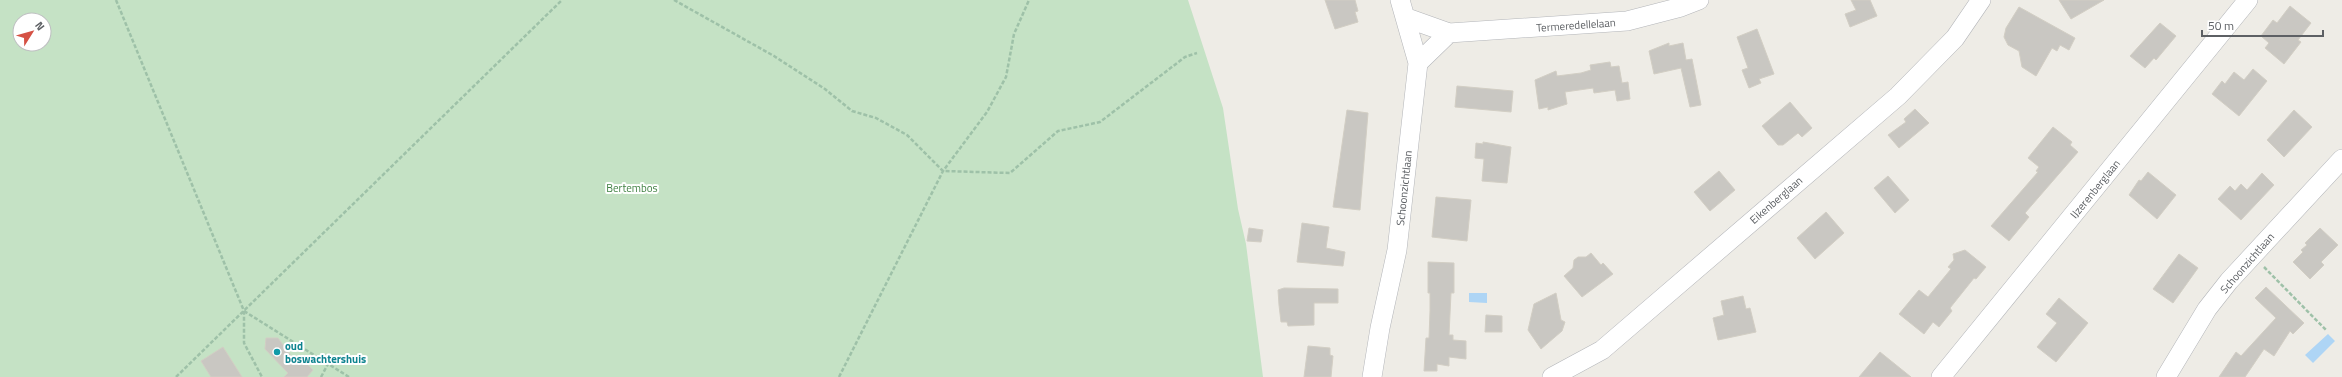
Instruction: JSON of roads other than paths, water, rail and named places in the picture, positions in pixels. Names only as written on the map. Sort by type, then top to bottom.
[{"type":"street","name":"Schoonzichtlaan","points":[[1372,377],[1380,328],[1397,250],[1418,63],[1407,18],[1400,0]]},
{"type":"street","name":"Termeredellelaan","points":[[1407,18],[1449,33],[1627,21],[1681,8],[1699,0]]},
{"type":"street","name":"Eikenberglaan","points":[[1552,377],[1602,350],[1898,96],[1955,38],[1981,0]]},
{"type":"street","name":"IJzerenberglaan","points":[[1941,377],[2248,0]]},
{"type":"street","points":[[1418,63],[1449,33]]},
{"type":"street","name":"Schoonzichtlaan","points":[[2166,377],[2207,309],[2252,255],[2342,159]]},
{"type":"water","points":[[1469,293],[1487,293],[1487,303],[1469,302]]},
{"type":"water","points":[[2328,334],[2335,341],[2313,363],[2305,355]]},
{"type":"place","name":"oud boswachtershuis","points":[[277,352]]},
{"type":"park label","name":"Bertembos","points":[[632,188]]}]
